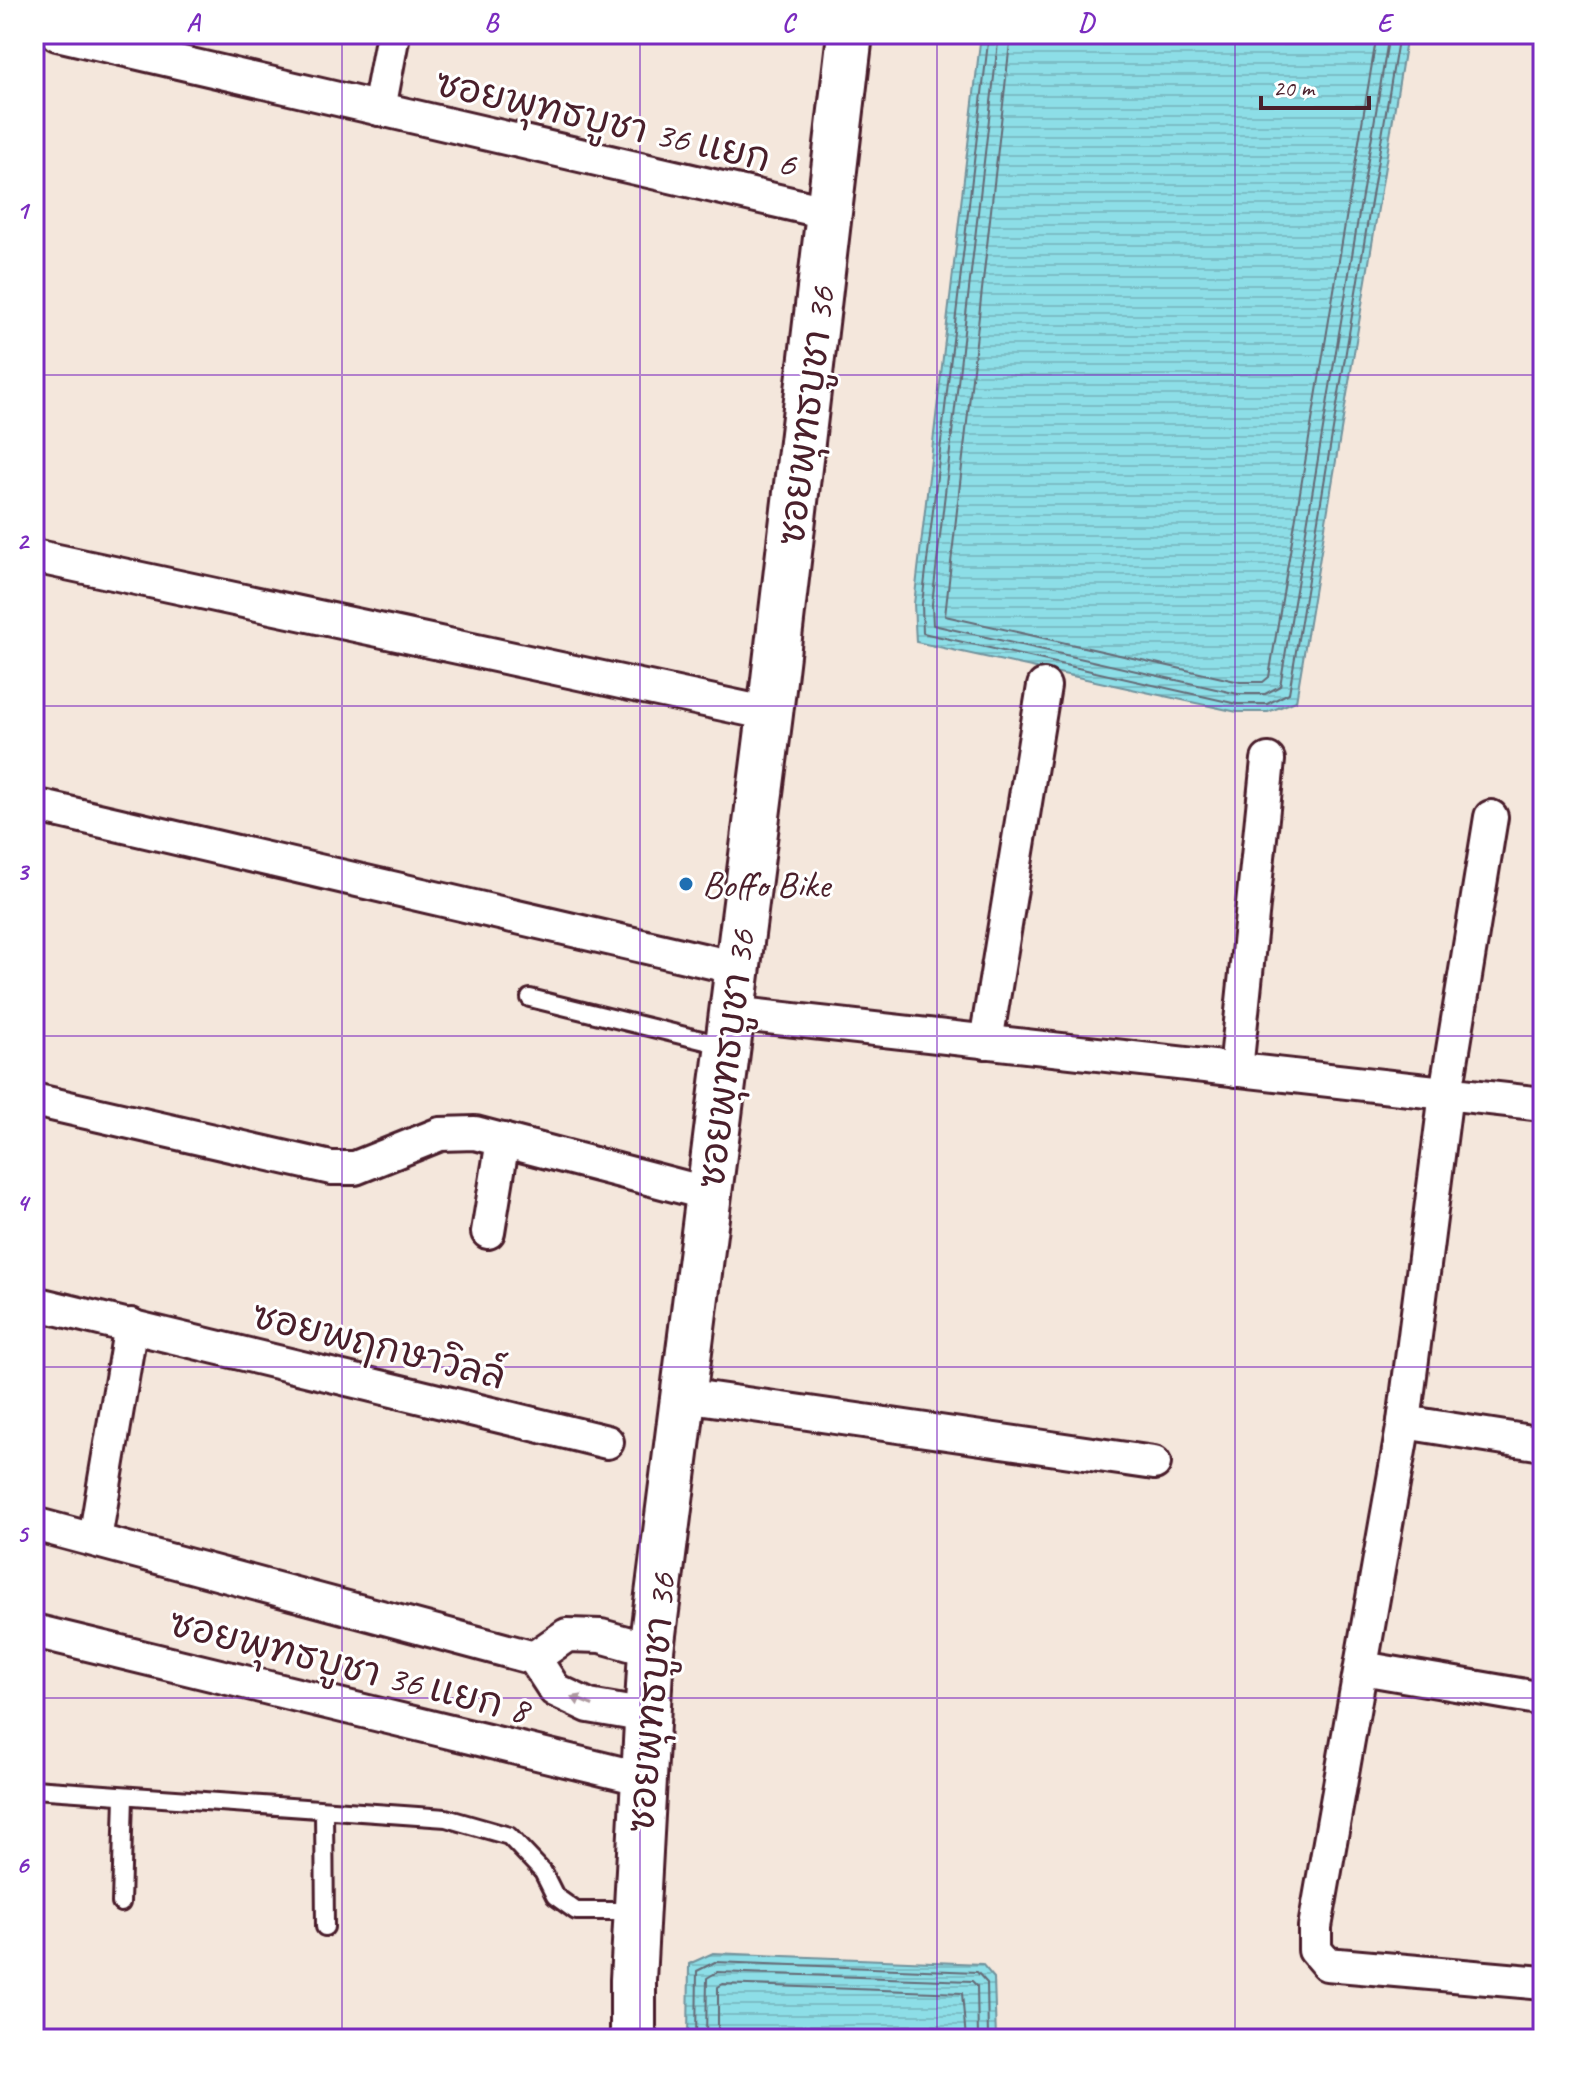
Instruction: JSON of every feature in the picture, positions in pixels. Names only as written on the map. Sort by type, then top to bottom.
[{"type":"street","name":"ซอยพุทธบูชา 36 แยก 6","points":[[57,34],[830,213]]},
{"type":"street","points":[[379,109],[393,34]]},
{"type":"street","name":"ซอยพุทธบูชา 36","points":[[633,2039],[636,1911],[651,1650],[770,714],[850,34]]},
{"type":"street","points":[[34,556],[770,714]]},
{"type":"street","points":[[986,1042],[1044,686]]},
{"type":"street","points":[[1236,1070],[1268,760]]},
{"type":"street","points":[[34,805],[737,968]]},
{"type":"street","points":[[1491,817],[1446,1093],[1404,1422],[1315,1927],[1315,1950],[1327,1964],[1543,1983]]},
{"type":"street","points":[[730,1030],[986,1042],[1543,1104]]},
{"type":"street","points":[[34,1100],[331,1168],[355,1168],[440,1134],[475,1133],[709,1194]]},
{"type":"street","points":[[488,1232],[503,1140]]},
{"type":"street","name":"ซอยพฤกษาวิลล์","points":[[34,1303],[607,1442]]},
{"type":"street","points":[[95,1539],[131,1325]]},
{"type":"street","points":[[684,1395],[1154,1463]]},
{"type":"street","points":[[1404,1422],[1543,1444]]},
{"type":"street","points":[[34,1524],[534,1658],[555,1690],[589,1706],[647,1716]]},
{"type":"street","name":"ซอยพุทธบูชา 36 แยก 8","points":[[34,1631],[644,1779]]},
{"type":"street","points":[[534,1658],[567,1635],[601,1636],[651,1650]]},
{"type":"street","points":[[1362,1668],[1543,1699]]},
{"type":"lane","points":[[530,998],[730,1030]]},
{"type":"lane","points":[[34,1789],[446,1818],[509,1836],[543,1872],[555,1896],[576,1911],[636,1911]]},
{"type":"lane","points":[[121,1903],[124,1796]]},
{"type":"lane","points":[[324,1811],[325,1927]]},
{"type":"water","points":[[981,34],[1407,34],[1296,701],[1268,712],[1237,712],[916,642],[914,604]]},
{"type":"water","points":[[713,1953],[982,1964],[994,1978],[996,2039],[688,2039],[689,1964]]},
{"type":"place","name":"Boffo Bike","points":[[686,884]]}]
